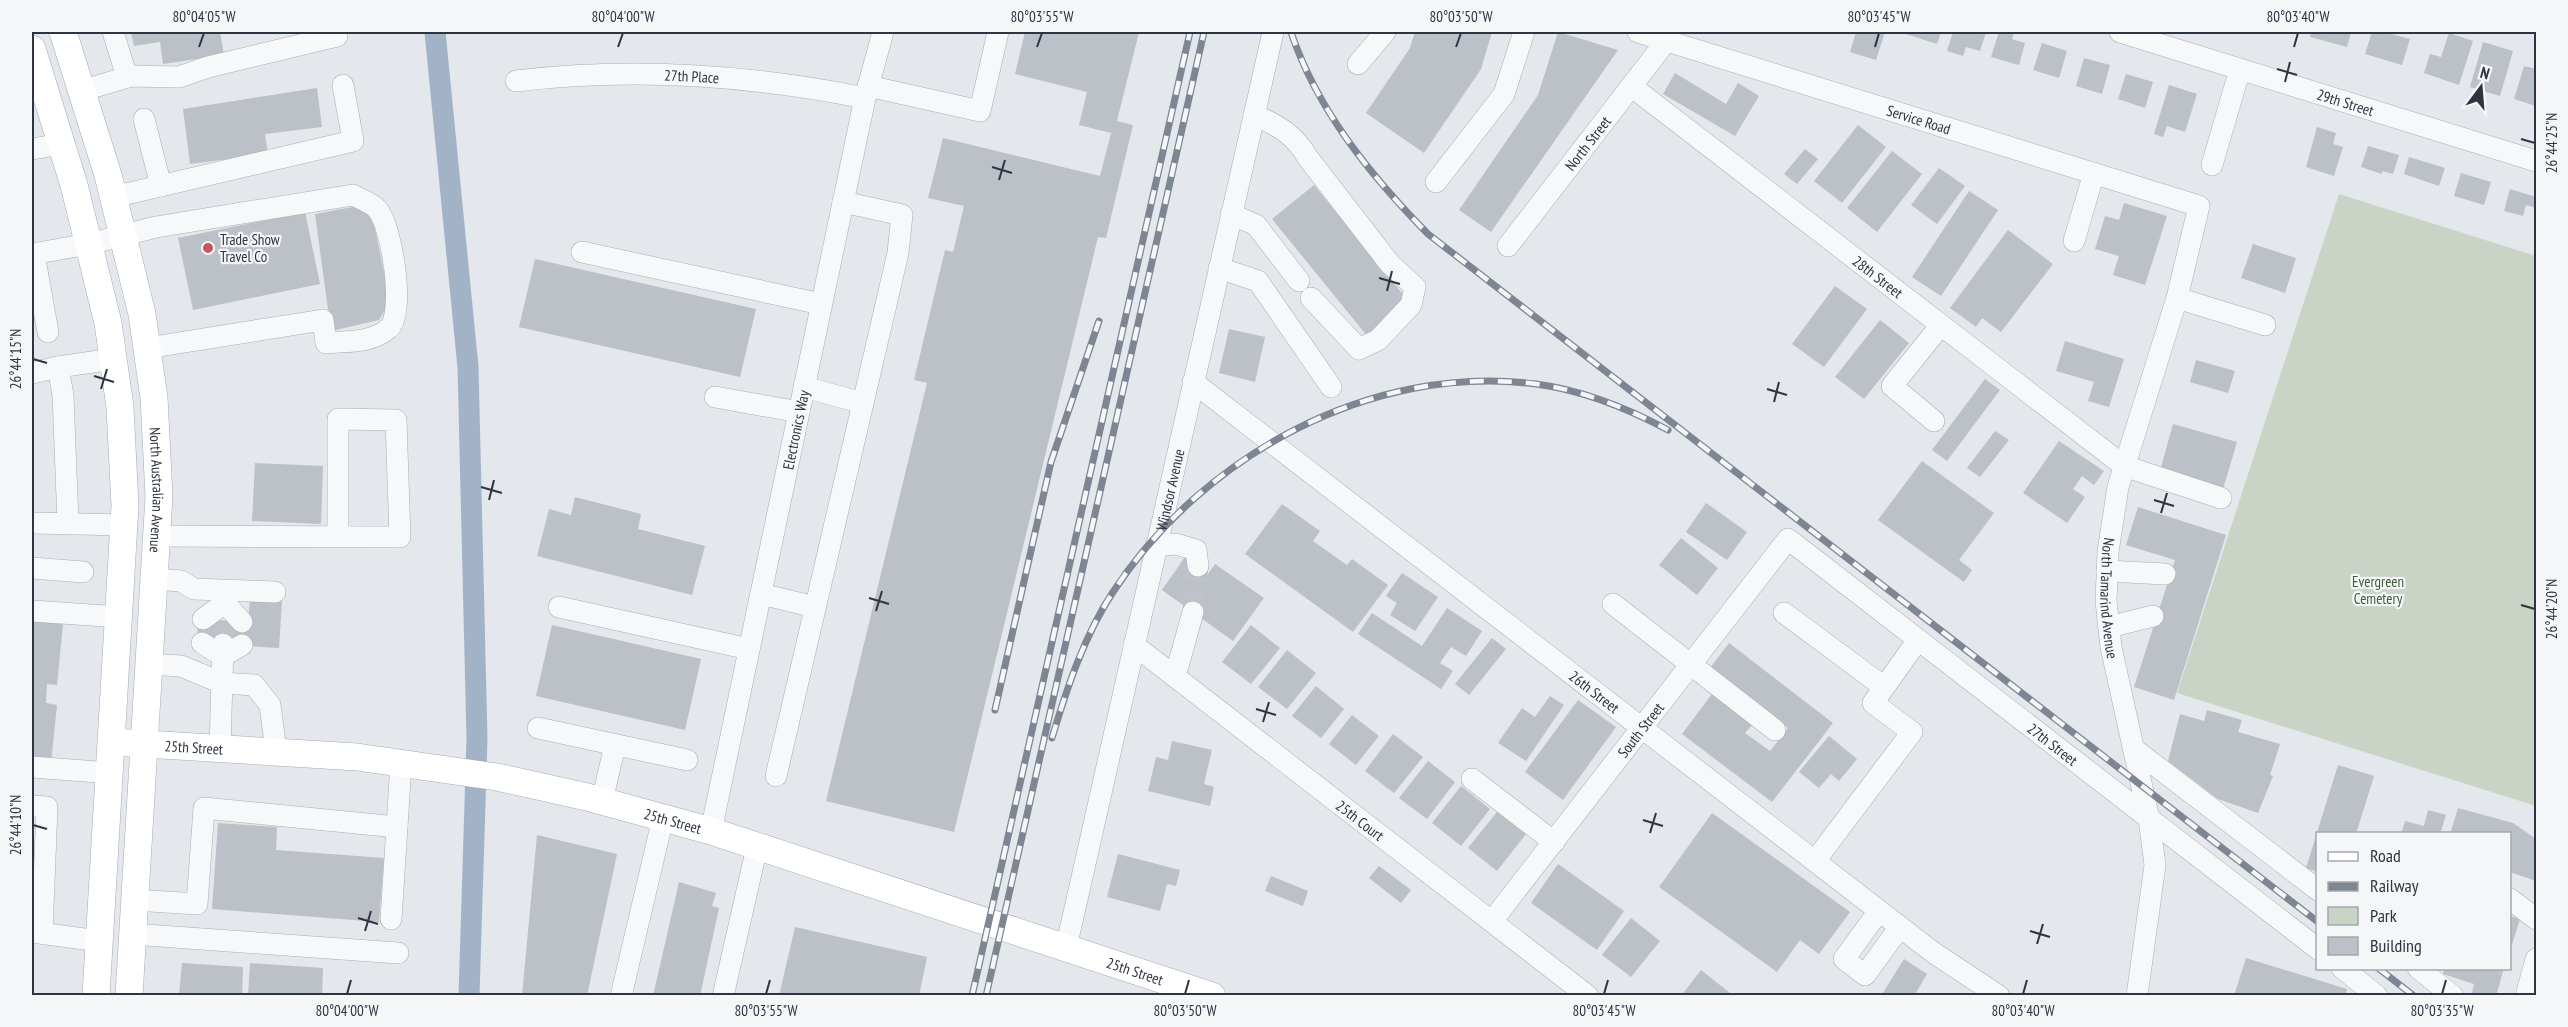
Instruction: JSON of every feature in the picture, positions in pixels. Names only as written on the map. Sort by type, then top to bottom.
[{"type":"main road","name":"North Australian Avenue","points":[[63,32],[113,197],[142,314],[154,398],[159,496],[129,996]]},
{"type":"main road","name":"North Australian Avenue","points":[[32,49],[37,90],[61,144],[89,244],[108,323],[120,407],[124,525],[113,742],[96,996]]},
{"type":"main road","name":"25th Street","points":[[113,742],[276,752],[401,763],[497,777],[602,801],[711,831],[1212,996]]},
{"type":"street","points":[[113,32],[127,77]]},
{"type":"street","points":[[81,91],[127,77],[179,77],[208,67],[337,36],[336,32]]},
{"type":"street","name":"Electronics Way","points":[[711,831],[866,92],[883,32]]},
{"type":"street","name":"27th Place","points":[[516,81],[605,74],[675,74],[866,92],[980,111],[998,32]]},
{"type":"street","name":"Windsor Avenue","points":[[1066,948],[1273,32]]},
{"type":"street","points":[[1358,64],[1385,32]]},
{"type":"street","points":[[1436,182],[1504,94],[1524,32]]},
{"type":"street","name":"Service Road","points":[[1638,32],[2199,206]]},
{"type":"street","name":"29th Street","points":[[2128,33],[2536,161]]},
{"type":"street","name":"North Street","points":[[1508,246],[1666,40]]},
{"type":"street","points":[[2212,165],[2240,69]]},
{"type":"street","points":[[113,197],[353,141],[343,85]]},
{"type":"street","name":"28th Street","points":[[1631,86],[2124,466],[2221,498]]},
{"type":"street","points":[[1232,214],[1256,225],[1305,290],[1359,349],[1378,340],[1411,305],[1415,286],[1390,264],[1308,158],[1299,142],[1276,124],[1254,115]]},
{"type":"street","points":[[144,119],[161,186]]},
{"type":"street","points":[[32,149],[61,144]]},
{"type":"street","points":[[2074,242],[2094,174]]},
{"type":"street","points":[[48,332],[33,254],[89,244],[122,234],[353,195],[377,208],[390,239],[398,311],[390,328],[371,339],[326,343],[323,320],[147,348]]},
{"type":"street","points":[[776,776],[898,253],[902,215],[843,202]]},
{"type":"street","name":"North Tamarind Avenue","points":[[2137,996],[2155,865],[2149,819],[2111,647],[2106,601],[2107,571],[2112,519],[2124,466],[2177,298],[2199,206]]},
{"type":"street","points":[[582,252],[821,304]]},
{"type":"street","points":[[1219,268],[1258,281],[1331,387]]},
{"type":"street","points":[[2177,298],[2265,325]]},
{"type":"street","points":[[1935,421],[1893,386],[1941,325]]},
{"type":"street","points":[[32,373],[113,359]]},
{"type":"street","points":[[58,368],[63,395],[68,522]]},
{"type":"street","name":"26th Street","points":[[1193,382],[1900,927],[1999,996]]},
{"type":"street","points":[[804,387],[863,403]]},
{"type":"street","points":[[715,397],[799,412]]},
{"type":"street","points":[[157,536],[338,537],[400,537],[396,420],[338,419],[338,537]]},
{"type":"street","points":[[32,510],[32,523],[124,525]]},
{"type":"street","name":"South Street","points":[[1492,921],[1788,539]]},
{"type":"street","name":"27th Street","points":[[1788,539],[2316,947]]},
{"type":"street","points":[[1156,546],[1176,544],[1196,550],[1198,567]]},
{"type":"street","points":[[32,568],[83,572]]},
{"type":"street","points":[[2107,571],[2165,574]]},
{"type":"street","points":[[154,579],[181,581],[229,609]]},
{"type":"street","points":[[203,619],[275,592]]},
{"type":"street","points":[[761,594],[815,607]]},
{"type":"street","points":[[1613,603],[1775,730]]},
{"type":"street","points":[[559,607],[749,649]]},
{"type":"street","points":[[32,611],[120,617]]},
{"type":"street","points":[[1175,677],[1193,612]]},
{"type":"street","points":[[1784,613],[1884,687]]},
{"type":"street","points":[[2109,627],[2153,616]]},
{"type":"street","points":[[1815,861],[1912,732],[1873,703],[1918,640]]},
{"type":"street","points":[[202,643],[229,649],[222,683],[220,748]]},
{"type":"street","name":"25th Court","points":[[1134,645],[1588,996]]},
{"type":"street","points":[[148,664],[181,666],[222,683],[254,685],[270,705],[276,752]]},
{"type":"street","points":[[538,728],[687,760]]},
{"type":"street","points":[[602,801],[615,745]]},
{"type":"street","points":[[2134,749],[2316,888]]},
{"type":"street","points":[[391,919],[401,763]]},
{"type":"street","points":[[32,767],[111,773]]},
{"type":"street","points":[[1472,779],[1554,842]]},
{"type":"street","points":[[32,806],[47,807],[38,859],[37,933],[99,941]]},
{"type":"street","points":[[134,900],[197,904],[204,808],[397,827]]},
{"type":"street","points":[[621,996],[663,818]]},
{"type":"street","points":[[723,996],[757,847]]},
{"type":"street","points":[[2511,900],[2536,919]]},
{"type":"street","points":[[1879,911],[1844,959],[1865,975],[1900,927]]},
{"type":"street","points":[[132,934],[398,953]]},
{"type":"street","points":[[2526,996],[2536,959]]},
{"type":"street","points":[[2343,970],[2377,995]]},
{"type":"street","points":[[2419,970],[2453,996]]},
{"type":"green space","name":"Evergreen Cemetery","points":[[2339,194],[2536,256],[2536,806],[2177,693]]},
{"type":"building","points":[[131,32],[220,32],[224,55],[163,64],[160,42],[134,46]]},
{"type":"building","points":[[1025,32],[1139,32],[1117,121],[1133,125],[1106,238],[1098,237],[954,832],[826,801],[927,383],[914,380],[945,250],[953,252],[964,206],[928,198],[943,138],[1100,176],[1111,133],[1079,125],[1087,92],[1015,74]]},
{"type":"building","points":[[1415,32],[1492,32],[1481,69],[1424,153],[1366,113],[1410,48]]},
{"type":"building","points":[[1558,32],[1618,50],[1491,232],[1459,210],[1538,95]]},
{"type":"building","points":[[1856,32],[1885,32],[1876,60],[1850,52]]},
{"type":"building","points":[[1907,32],[1941,32],[1937,44],[1906,34]]},
{"type":"building","points":[[1953,32],[1986,32],[1980,51],[1966,47],[1963,56],[1947,51]]},
{"type":"building","points":[[1999,32],[2014,32],[2012,39],[2025,43],[2019,65],[1991,57]]},
{"type":"building","points":[[2311,32],[2351,32],[2347,47],[2310,37]]},
{"type":"building","points":[[2372,32],[2384,32],[2410,39],[2402,65],[2365,54]]},
{"type":"building","points":[[2449,33],[2473,41],[2459,85],[2424,73],[2430,54],[2441,57]]},
{"type":"building","points":[[2483,42],[2513,51],[2500,96],[2470,87]]},
{"type":"building","points":[[2042,43],[2067,51],[2059,78],[2033,70]]},
{"type":"building","points":[[2084,58],[2110,65],[2102,94],[2076,86]]},
{"type":"building","points":[[2524,66],[2536,69],[2536,106],[2514,99]]},
{"type":"building","points":[[1675,73],[1726,104],[1738,83],[1759,96],[1735,136],[1663,94]]},
{"type":"building","points":[[2126,74],[2153,82],[2145,108],[2118,99]]},
{"type":"building","points":[[2169,85],[2197,94],[2185,132],[2167,126],[2163,137],[2154,134]]},
{"type":"building","points":[[317,88],[322,127],[265,134],[268,154],[190,164],[183,109]]},
{"type":"building","points":[[1858,125],[1886,147],[1842,203],[1814,181]]},
{"type":"building","points":[[2317,127],[2336,133],[2333,144],[2343,147],[2334,176],[2306,167]]},
{"type":"building","points":[[2368,146],[2399,155],[2393,174],[2382,171],[2382,174],[2361,167]]},
{"type":"building","points":[[1805,149],[1818,159],[1797,184],[1784,174]]},
{"type":"building","points":[[1892,151],[1922,174],[1877,232],[1847,208]]},
{"type":"building","points":[[2409,157],[2445,168],[2439,186],[2404,174]]},
{"type":"building","points":[[1939,168],[1965,186],[1937,224],[1911,205]]},
{"type":"building","points":[[2461,173],[2491,182],[2484,205],[2454,196]]},
{"type":"building","points":[[1314,185],[1410,303],[1368,337],[1272,219]]},
{"type":"building","points":[[2510,189],[2536,197],[2536,208],[2526,205],[2523,216],[2504,211]]},
{"type":"building","points":[[1969,191],[1998,210],[1941,296],[1912,277]]},
{"type":"building","points":[[2124,203],[2167,216],[2145,285],[2113,275],[2119,256],[2095,249],[2105,216],[2119,220]]},
{"type":"building","points":[[358,206],[368,212],[373,219],[390,301],[379,320],[331,331],[315,214]]},
{"type":"building","points":[[305,212],[320,284],[193,310],[178,238]]},
{"type":"building","points":[[2008,230],[2053,264],[2001,332],[1982,318],[1976,327],[1950,308]]},
{"type":"building","points":[[2253,244],[2296,258],[2285,293],[2241,278]]},
{"type":"building","points":[[535,259],[756,309],[740,377],[519,327]]},
{"type":"building","points":[[1835,286],[1867,309],[1824,367],[1792,344]]},
{"type":"building","points":[[1880,320],[1909,343],[1864,399],[1835,377]]},
{"type":"building","points":[[1229,329],[1265,337],[1255,382],[1219,373]]},
{"type":"building","points":[[2065,341],[2124,359],[2109,407],[2088,401],[2094,382],[2056,371]]},
{"type":"building","points":[[2196,360],[2235,371],[2228,393],[2190,382]]},
{"type":"building","points":[[1985,379],[2000,390],[1947,461],[1932,450]]},
{"type":"building","points":[[2173,424],[2237,442],[2223,489],[2160,471]]},
{"type":"building","points":[[1995,431],[2009,440],[1980,477],[1967,468]]},
{"type":"building","points":[[2059,441],[2104,471],[2094,485],[2082,476],[2073,489],[2085,497],[2067,523],[2023,493]]},
{"type":"building","points":[[1922,461],[1994,513],[1959,560],[1972,570],[1964,582],[1878,520]]},
{"type":"building","points":[[255,463],[323,466],[321,524],[252,521]]},
{"type":"building","points":[[575,497],[641,514],[638,529],[705,546],[692,595],[537,556],[549,509],[571,515]]},
{"type":"building","points":[[1706,503],[1747,532],[1727,560],[1686,532]]},
{"type":"building","points":[[1282,504],[1320,531],[1313,541],[1347,565],[1352,559],[1388,585],[1353,632],[1245,554]]},
{"type":"building","points":[[2138,507],[2226,535],[2174,700],[2134,687],[2175,560],[2126,545]]},
{"type":"building","points":[[1681,538],[1718,568],[1697,595],[1659,565]]},
{"type":"building","points":[[1185,557],[1208,574],[1215,564],[1264,598],[1233,641],[1162,590]]},
{"type":"building","points":[[1402,573],[1438,597],[1415,631],[1390,615],[1397,603],[1386,596]]},
{"type":"building","points":[[250,598],[282,600],[279,648],[197,643],[198,619],[248,622]]},
{"type":"building","points":[[1447,608],[1482,631],[1466,656],[1451,647],[1440,663],[1453,671],[1441,689],[1358,634],[1372,613],[1422,646]]},
{"type":"building","points":[[32,621],[63,624],[57,685],[47,684],[46,703],[57,705],[51,763],[32,761]]},
{"type":"building","points":[[552,625],[701,659],[685,730],[536,696]]},
{"type":"building","points":[[1251,625],[1280,648],[1251,684],[1222,662]]},
{"type":"building","points":[[1492,638],[1506,649],[1469,695],[1455,684]]},
{"type":"building","points":[[1729,643],[1833,723],[1772,802],[1682,734],[1712,694],[1752,725],[1745,733],[1770,751],[1788,728],[1710,668]]},
{"type":"building","points":[[1287,650],[1316,673],[1287,709],[1258,687]]},
{"type":"building","points":[[1316,686],[1344,709],[1321,738],[1292,716]]},
{"type":"building","points":[[1550,696],[1564,705],[1526,761],[1498,743],[1522,708],[1535,717]]},
{"type":"building","points":[[1578,700],[1616,727],[1563,800],[1525,772]]},
{"type":"building","points":[[2207,710],[2242,720],[2238,732],[2280,744],[2270,775],[2273,776],[2258,813],[2218,799],[2168,761],[2180,714],[2204,721]]},
{"type":"building","points":[[1352,715],[1379,736],[1356,765],[1329,744]]},
{"type":"building","points":[[1393,734],[1423,757],[1394,793],[1365,771]]},
{"type":"building","points":[[1829,736],[1857,759],[1839,781],[1831,774],[1819,788],[1799,772]]},
{"type":"building","points":[[1172,741],[1212,750],[1204,784],[1214,787],[1210,806],[1148,791],[1156,757],[1168,760]]},
{"type":"building","points":[[1428,761],[1455,782],[1427,819],[1399,798]]},
{"type":"building","points":[[2338,765],[2374,776],[2357,832],[2317,832]]},
{"type":"building","points":[[1461,786],[1490,809],[1461,846],[1432,823]]},
{"type":"building","points":[[2458,808],[2513,823],[2536,839],[2536,881],[2511,872],[2511,832],[2451,832]]},
{"type":"building","points":[[2428,810],[2446,815],[2441,832],[2402,832],[2405,821],[2424,826]]},
{"type":"building","points":[[1497,812],[1526,834],[1497,871],[1468,848]]},
{"type":"building","points":[[1712,813],[1850,912],[1819,954],[1800,940],[1777,972],[1659,887]]},
{"type":"building","points":[[218,823],[277,827],[276,850],[384,858],[379,922],[212,909]]},
{"type":"building","points":[[537,835],[617,854],[587,996],[522,996]]},
{"type":"building","points":[[2316,836],[2316,871],[2306,868]]},
{"type":"building","points":[[1118,854],[1180,870],[1176,886],[1167,884],[1160,911],[1107,897]]},
{"type":"building","points":[[1558,864],[1624,911],[1597,950],[1531,903]]},
{"type":"building","points":[[1379,866],[1411,890],[1401,903],[1369,878]]},
{"type":"building","points":[[1271,876],[1308,891],[1303,906],[1265,891]]},
{"type":"building","points":[[679,882],[716,893],[712,906],[719,908],[700,996],[653,996]]},
{"type":"building","points":[[2511,916],[2520,919],[2511,948]]},
{"type":"building","points":[[1631,918],[1660,941],[1631,977],[1602,955]]},
{"type":"building","points":[[795,927],[927,957],[919,996],[779,996]]},
{"type":"building","points":[[2246,958],[2347,989],[2345,996],[2234,996]]},
{"type":"building","points":[[1904,959],[1927,974],[1914,996],[1881,996]]},
{"type":"building","points":[[182,963],[243,967],[242,996],[179,996]]},
{"type":"building","points":[[250,963],[323,968],[322,996],[248,996]]},
{"type":"building","points":[[1701,970],[1730,993],[1728,996],[1681,996]]},
{"type":"building","points":[[2444,970],[2503,970],[2496,996],[2472,993],[2474,984],[2443,974]]},
{"type":"waterway","points":[[435,32],[468,367],[477,738],[469,996]]},
{"type":"tunnel","points":[[1193,612],[1198,566]]},
{"type":"tunnel","points":[[223,644],[224,621]]},
{"type":"railway","points":[[972,996],[1190,32]]},
{"type":"railway","points":[[986,996],[1204,32]]},
{"type":"railway","points":[[1291,32],[1315,88],[1331,115],[1366,165],[1428,234],[2316,920]]},
{"type":"railway","points":[[995,710],[1051,462],[1099,321]]},
{"type":"railway","points":[[1052,738],[1070,681],[1093,626],[1113,592],[1150,543],[1193,499],[1242,461],[1296,429],[1353,405],[1413,389],[1474,381],[1536,384],[1587,395],[1637,414],[1668,430]]},
{"type":"railway","points":[[2381,970],[2414,996]]},
{"type":"place","name":"Trade Show Travel Co","points":[[208,248]]}]
